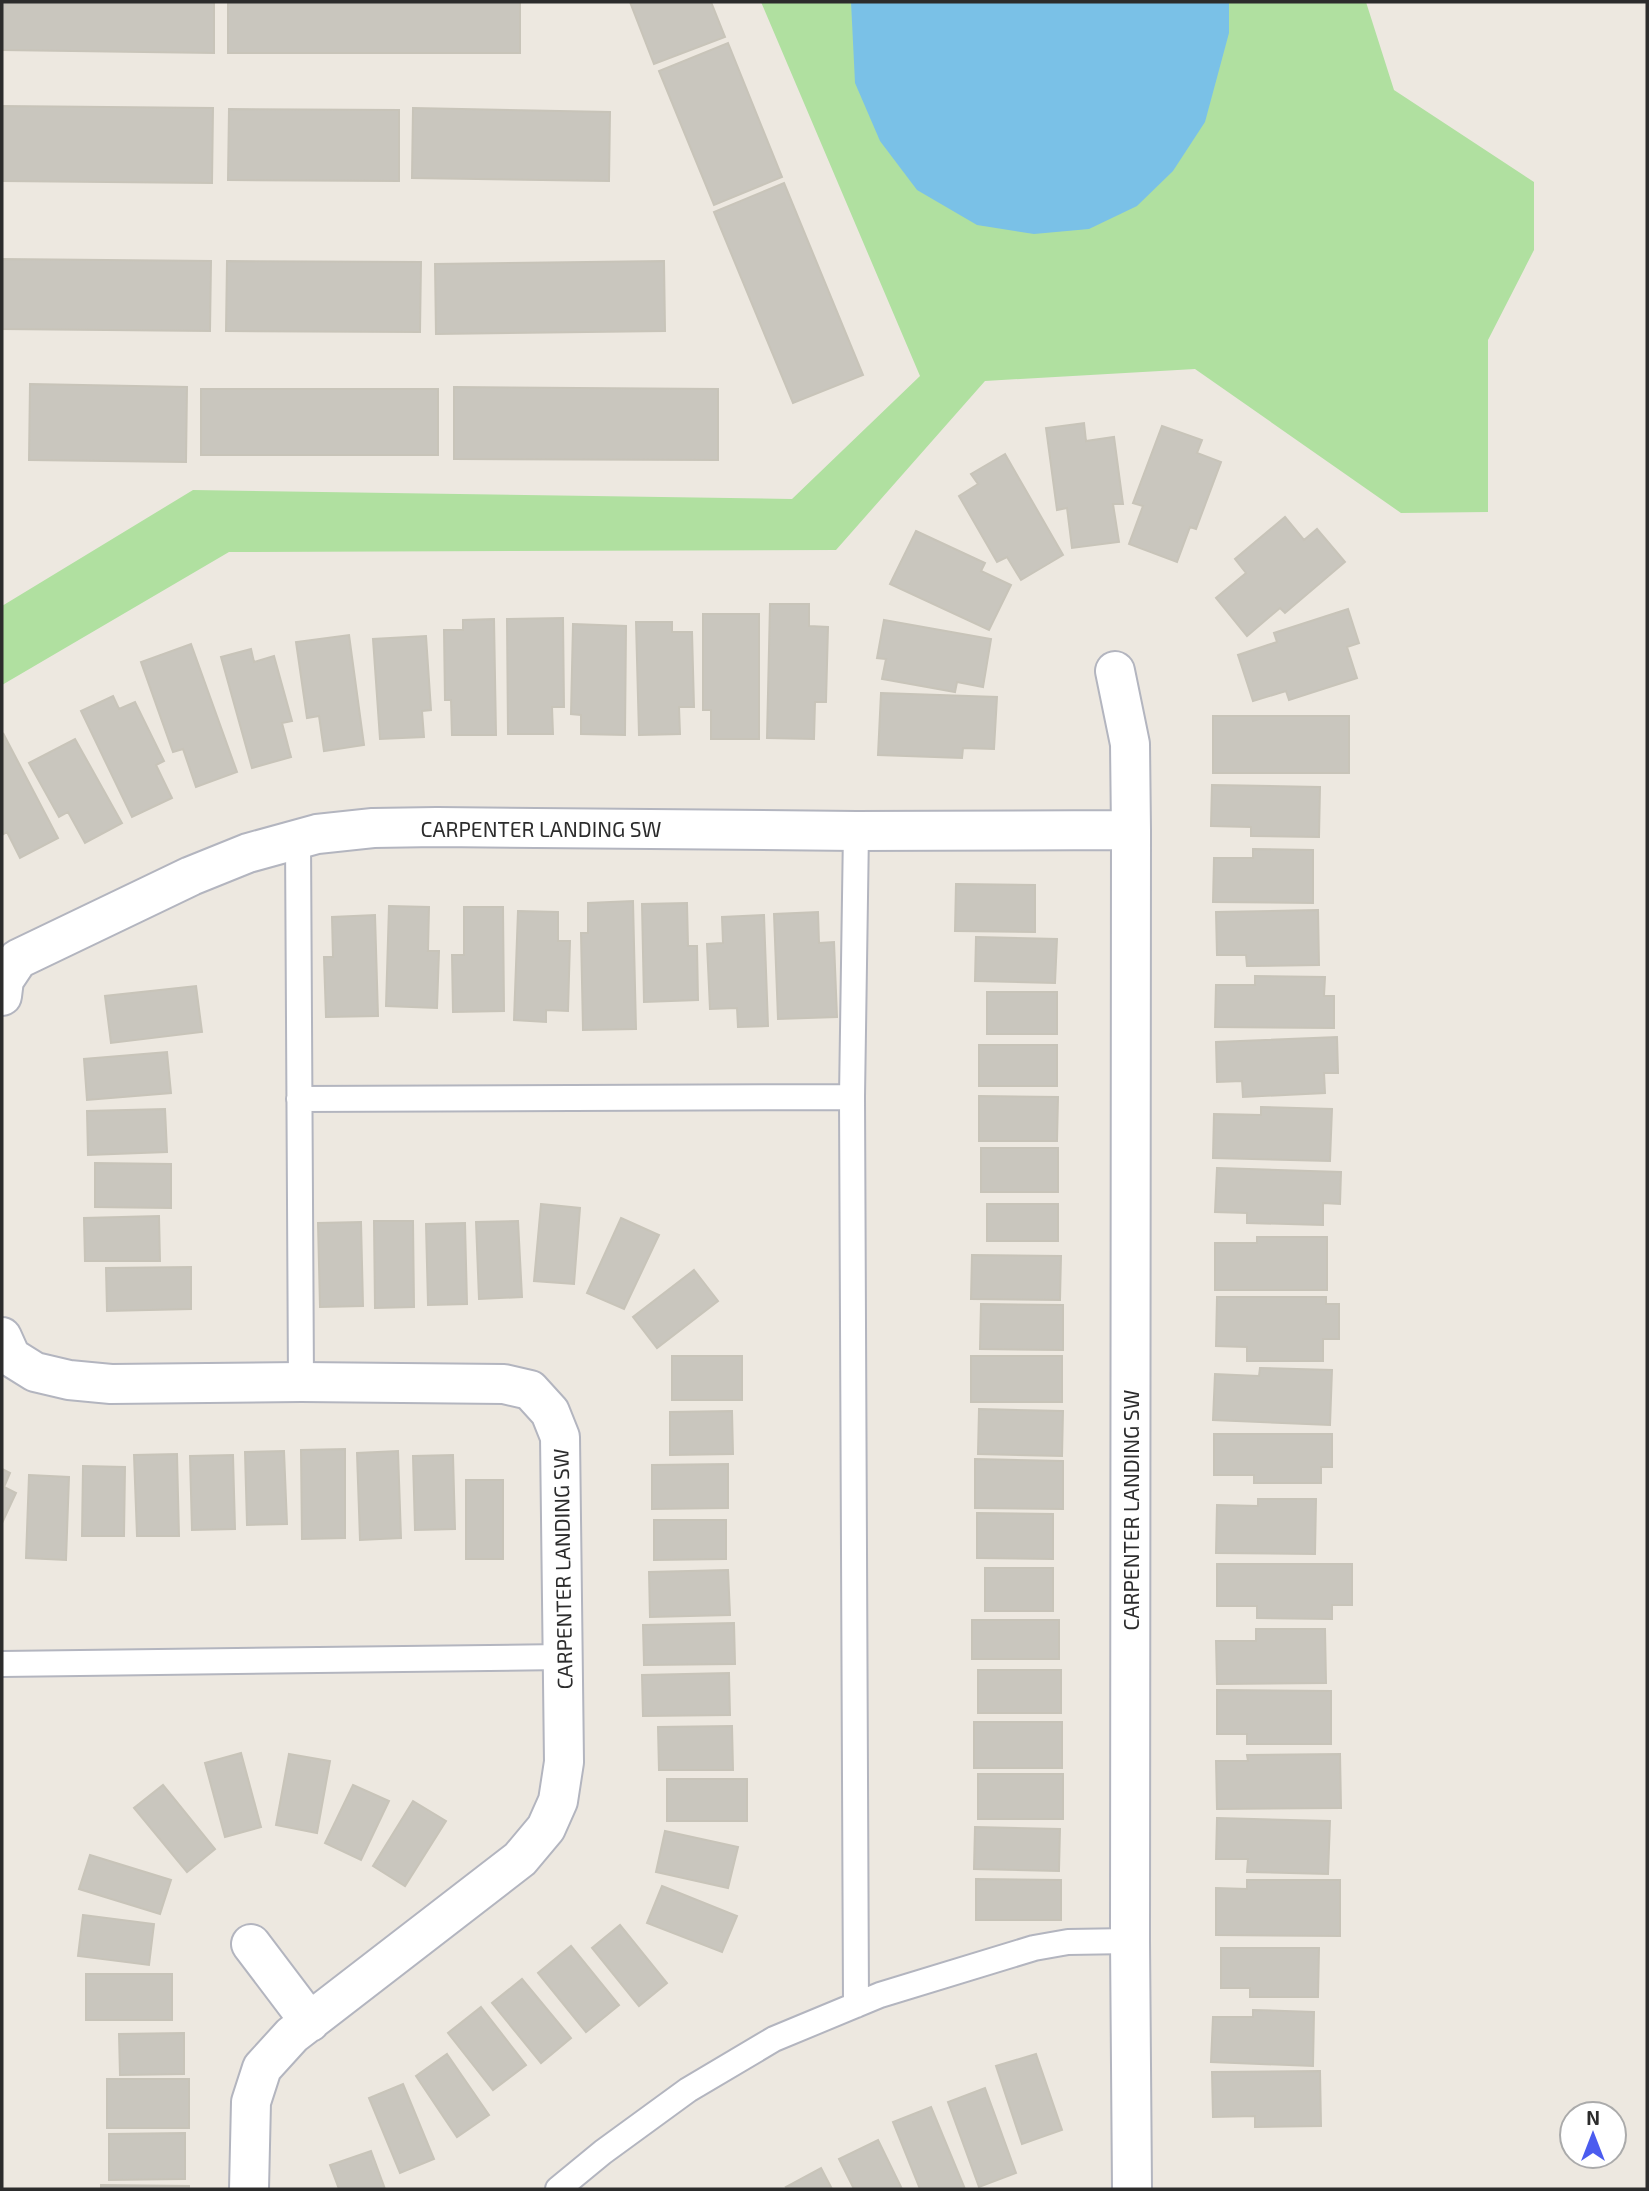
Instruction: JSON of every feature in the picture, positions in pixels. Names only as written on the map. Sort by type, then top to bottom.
[{"type":"street","name":"CARPENTER LANDING SW","points":[[1115,671],[1130,744],[1131,830],[1132,2189]]},
{"type":"street","name":"CARPENTER LANDING SW","points":[[2,996],[4,980],[18,959],[191,876],[248,853],[317,834],[373,828],[424,827],[856,831],[1131,830]]},
{"type":"street","name":"CARPENTER LANDING SW","points":[[2,1337],[11,1357],[36,1372],[69,1380],[111,1384],[504,1384],[530,1390],[550,1412],[561,1437],[564,1762],[558,1801],[546,1828],[520,1860],[292,2035],[262,2068],[251,2102],[249,2189]]},
{"type":"street","points":[[251,1944],[310,2022]]},
{"type":"lane","points":[[856,831],[852,1097],[856,2005]]},
{"type":"lane","points":[[298,839],[301,1382]]},
{"type":"lane","points":[[299,1099],[852,1097]]},
{"type":"lane","points":[[2,1664],[563,1657]]},
{"type":"lane","points":[[558,2189],[603,2152],[688,2090],[774,2039],[856,2005],[1034,1948],[1068,1942],[1130,1941]]},
{"type":"green space","points":[[761,2],[1366,2],[1394,90],[1534,182],[1534,250],[1488,340],[1488,512],[1401,513],[1195,369],[985,381],[836,550],[229,552],[2,685],[2,606],[193,490],[792,499],[920,376]]},
{"type":"water","points":[[851,2],[1229,2],[1229,33],[1205,122],[1173,171],[1137,206],[1089,229],[1034,234],[977,225],[917,190],[880,141],[855,83]]},
{"type":"building","points":[[2,2],[214,2],[214,53],[2,50]]},
{"type":"building","points":[[228,2],[520,2],[520,53],[228,53]]},
{"type":"building","points":[[630,2],[711,2],[725,37],[654,64]]},
{"type":"building","points":[[728,43],[782,177],[714,205],[659,71]]},
{"type":"building","points":[[2,106],[213,108],[212,183],[2,181]]},
{"type":"building","points":[[413,108],[610,112],[609,181],[412,178]]},
{"type":"building","points":[[229,109],[399,110],[399,181],[228,180]]},
{"type":"building","points":[[784,183],[863,375],[793,403],[714,212]]},
{"type":"building","points":[[2,259],[211,261],[210,331],[2,329]]},
{"type":"building","points":[[227,261],[421,262],[420,332],[226,331]]},
{"type":"building","points":[[664,261],[665,331],[436,334],[435,264]]},
{"type":"building","points":[[30,384],[187,387],[186,462],[29,460]]},
{"type":"building","points":[[454,387],[718,389],[718,460],[454,459]]},
{"type":"building","points":[[201,389],[438,389],[438,455],[201,455]]},
{"type":"building","points":[[1084,423],[1086,441],[1114,437],[1123,504],[1113,504],[1119,542],[1072,548],[1067,508],[1057,510],[1046,428]]},
{"type":"building","points":[[1162,426],[1202,440],[1197,453],[1221,462],[1196,529],[1190,527],[1177,562],[1129,544],[1143,506],[1133,503]]},
{"type":"building","points":[[1005,454],[1063,555],[1021,580],[1007,557],[997,562],[959,496],[978,484],[971,474]]},
{"type":"building","points":[[1285,517],[1304,540],[1317,529],[1345,562],[1285,613],[1280,608],[1247,636],[1216,598],[1246,573],[1235,559]]},
{"type":"building","points":[[916,531],[985,563],[981,571],[1011,585],[989,630],[890,584]]},
{"type":"building","points":[[770,604],[809,604],[809,626],[828,627],[826,702],[815,702],[814,739],[767,738]]},
{"type":"building","points":[[1348,609],[1359,643],[1347,647],[1357,678],[1289,700],[1286,691],[1253,701],[1238,655],[1277,642],[1274,633]]},
{"type":"building","points":[[703,614],[759,614],[759,739],[711,739],[711,710],[703,710]]},
{"type":"building","points":[[563,618],[564,707],[552,707],[553,734],[508,734],[507,619]]},
{"type":"building","points":[[494,619],[496,735],[452,735],[451,700],[445,700],[444,630],[463,630],[463,620]]},
{"type":"building","points":[[884,620],[991,639],[983,687],[957,682],[955,692],[882,679],[886,659],[877,658]]},
{"type":"building","points":[[636,622],[672,622],[672,632],[692,632],[694,707],[679,707],[680,734],[639,735]]},
{"type":"building","points":[[573,624],[626,626],[625,735],[581,734],[581,715],[571,714]]},
{"type":"building","points":[[349,635],[364,745],[324,751],[319,716],[307,718],[296,642]]},
{"type":"building","points":[[426,636],[431,710],[422,711],[424,737],[380,739],[373,639]]},
{"type":"building","points":[[191,644],[237,772],[196,787],[183,749],[173,752],[141,662]]},
{"type":"building","points":[[251,649],[254,662],[274,656],[292,721],[282,723],[291,757],[252,768],[221,657]]},
{"type":"building","points":[[881,693],[997,697],[994,749],[963,748],[962,758],[878,755]]},
{"type":"building","points":[[113,696],[119,709],[135,702],[164,761],[156,765],[172,798],[132,817],[81,711]]},
{"type":"building","points":[[1213,716],[1349,716],[1349,773],[1213,773]]},
{"type":"building","points":[[3,733],[58,838],[20,858],[7,832],[2,835]]},
{"type":"building","points":[[75,739],[122,823],[85,843],[68,812],[59,817],[29,763]]},
{"type":"building","points":[[1212,785],[1320,787],[1319,837],[1251,836],[1251,827],[1211,826]]},
{"type":"building","points":[[1253,849],[1313,850],[1313,903],[1213,902],[1214,858],[1253,858]]},
{"type":"building","points":[[956,884],[1035,885],[1035,932],[955,931]]},
{"type":"building","points":[[633,901],[636,1029],[583,1030],[581,933],[588,933],[588,903]]},
{"type":"building","points":[[687,903],[688,946],[697,946],[698,1000],[644,1002],[642,904]]},
{"type":"building","points":[[389,906],[429,907],[428,951],[439,951],[437,1008],[386,1006]]},
{"type":"building","points":[[464,907],[503,907],[504,1011],[453,1012],[452,955],[464,955]]},
{"type":"building","points":[[1318,910],[1319,965],[1247,966],[1246,955],[1217,955],[1216,912]]},
{"type":"building","points":[[518,911],[558,912],[558,941],[570,941],[568,1011],[546,1010],[546,1022],[514,1020]]},
{"type":"building","points":[[818,912],[819,943],[834,942],[837,1017],[778,1019],[774,914]]},
{"type":"building","points":[[375,915],[378,1016],[326,1017],[324,957],[333,957],[332,917]]},
{"type":"building","points":[[764,915],[768,1026],[738,1027],[737,1008],[710,1009],[707,944],[723,943],[722,917]]},
{"type":"building","points":[[976,937],[1057,939],[1055,983],[975,981]]},
{"type":"building","points":[[1255,976],[1325,977],[1324,996],[1334,996],[1334,1028],[1215,1027],[1216,985],[1255,985]]},
{"type":"building","points":[[196,986],[202,1032],[111,1043],[105,996]]},
{"type":"building","points":[[987,992],[1057,992],[1057,1034],[987,1034]]},
{"type":"building","points":[[1337,1037],[1338,1073],[1324,1073],[1325,1093],[1243,1097],[1242,1081],[1217,1082],[1216,1042]]},
{"type":"building","points":[[979,1045],[1057,1045],[1057,1086],[979,1086]]},
{"type":"building","points":[[167,1052],[171,1093],[87,1100],[84,1059]]},
{"type":"building","points":[[979,1096],[1058,1097],[1057,1141],[979,1141]]},
{"type":"building","points":[[1261,1107],[1332,1109],[1330,1161],[1213,1158],[1214,1114],[1261,1115]]},
{"type":"building","points":[[165,1109],[167,1152],[88,1155],[87,1111]]},
{"type":"building","points":[[981,1148],[1058,1148],[1058,1192],[981,1192]]},
{"type":"building","points":[[95,1163],[171,1164],[171,1208],[95,1207]]},
{"type":"building","points":[[1217,1168],[1341,1172],[1340,1204],[1323,1203],[1323,1225],[1247,1223],[1247,1213],[1215,1212]]},
{"type":"building","points":[[541,1204],[580,1208],[574,1284],[534,1281]]},
{"type":"building","points":[[987,1204],[1058,1204],[1058,1241],[987,1241]]},
{"type":"building","points":[[159,1216],[160,1261],[85,1261],[84,1218]]},
{"type":"building","points":[[621,1218],[659,1235],[624,1309],[587,1293]]},
{"type":"building","points":[[374,1221],[413,1221],[414,1307],[375,1308]]},
{"type":"building","points":[[518,1221],[522,1297],[479,1299],[476,1222]]},
{"type":"building","points":[[361,1222],[363,1306],[320,1307],[318,1223]]},
{"type":"building","points":[[465,1223],[467,1304],[428,1305],[426,1224]]},
{"type":"building","points":[[1257,1237],[1327,1237],[1327,1290],[1215,1290],[1215,1243],[1257,1243]]},
{"type":"building","points":[[972,1255],[1061,1256],[1060,1300],[971,1299]]},
{"type":"building","points":[[191,1267],[191,1309],[107,1311],[106,1268]]},
{"type":"building","points":[[694,1270],[718,1301],[657,1348],[633,1317]]},
{"type":"building","points":[[1217,1297],[1326,1297],[1326,1304],[1339,1304],[1339,1339],[1323,1339],[1323,1361],[1247,1361],[1247,1347],[1216,1346]]},
{"type":"building","points":[[981,1304],[1063,1305],[1063,1350],[980,1349]]},
{"type":"building","points":[[672,1356],[742,1356],[742,1400],[672,1400]]},
{"type":"building","points":[[971,1356],[1062,1356],[1062,1402],[971,1402]]},
{"type":"building","points":[[1260,1368],[1332,1370],[1330,1425],[1213,1420],[1215,1374],[1259,1376]]},
{"type":"building","points":[[979,1409],[1063,1411],[1062,1456],[978,1454]]},
{"type":"building","points":[[732,1411],[733,1454],[670,1455],[670,1412]]},
{"type":"building","points":[[1214,1434],[1332,1434],[1332,1467],[1321,1467],[1321,1483],[1254,1483],[1254,1475],[1214,1475]]},
{"type":"building","points":[[345,1449],[345,1538],[302,1539],[301,1450]]},
{"type":"building","points":[[284,1451],[287,1524],[247,1525],[245,1452]]},
{"type":"building","points":[[398,1451],[401,1538],[360,1540],[357,1453]]},
{"type":"building","points":[[177,1454],[179,1536],[137,1536],[134,1455]]},
{"type":"building","points":[[233,1455],[235,1529],[192,1530],[190,1456]]},
{"type":"building","points":[[453,1455],[455,1529],[415,1530],[413,1456]]},
{"type":"building","points":[[975,1459],[1063,1461],[1063,1509],[975,1508]]},
{"type":"building","points":[[728,1464],[728,1508],[652,1509],[652,1465]]},
{"type":"building","points":[[83,1466],[125,1467],[124,1536],[82,1536]]},
{"type":"building","points":[[2,1469],[10,1473],[4,1487],[16,1493],[2,1523]]},
{"type":"building","points":[[29,1475],[69,1477],[66,1560],[26,1558]]},
{"type":"building","points":[[466,1480],[503,1480],[503,1559],[466,1559]]},
{"type":"building","points":[[1258,1499],[1316,1499],[1315,1554],[1216,1553],[1217,1505],[1258,1506]]},
{"type":"building","points":[[977,1513],[1053,1514],[1053,1559],[977,1558]]},
{"type":"building","points":[[654,1520],[726,1520],[726,1559],[654,1560]]},
{"type":"building","points":[[1217,1564],[1352,1564],[1352,1605],[1332,1605],[1332,1619],[1257,1618],[1257,1606],[1217,1606]]},
{"type":"building","points":[[985,1568],[1053,1568],[1053,1611],[985,1611]]},
{"type":"building","points":[[728,1570],[730,1615],[650,1617],[649,1572]]},
{"type":"building","points":[[972,1620],[1059,1620],[1059,1659],[972,1659]]},
{"type":"building","points":[[734,1623],[735,1664],[644,1665],[643,1625]]},
{"type":"building","points":[[1256,1629],[1325,1629],[1326,1683],[1217,1684],[1216,1641],[1256,1641]]},
{"type":"building","points":[[978,1670],[1061,1670],[1061,1713],[978,1713]]},
{"type":"building","points":[[729,1673],[730,1715],[643,1716],[642,1675]]},
{"type":"building","points":[[1217,1690],[1331,1691],[1331,1744],[1247,1744],[1247,1734],[1217,1734]]},
{"type":"building","points":[[974,1722],[1062,1722],[1062,1768],[974,1768]]},
{"type":"building","points":[[732,1726],[733,1770],[659,1770],[658,1727]]},
{"type":"building","points":[[241,1753],[261,1827],[225,1837],[205,1763]]},
{"type":"building","points":[[289,1754],[330,1761],[317,1833],[276,1825]]},
{"type":"building","points":[[1340,1754],[1341,1808],[1217,1809],[1216,1761],[1248,1761],[1247,1755]]},
{"type":"building","points":[[978,1774],[1063,1774],[1063,1819],[978,1819]]},
{"type":"building","points":[[667,1779],[747,1779],[747,1821],[667,1821]]},
{"type":"building","points":[[163,1785],[215,1849],[187,1872],[134,1808]]},
{"type":"building","points":[[353,1785],[389,1801],[361,1860],[325,1843]]},
{"type":"building","points":[[413,1801],[446,1821],[405,1886],[373,1866]]},
{"type":"building","points":[[1217,1818],[1330,1821],[1328,1874],[1247,1872],[1248,1859],[1216,1859]]},
{"type":"building","points":[[975,1827],[1060,1829],[1059,1871],[974,1869]]},
{"type":"building","points":[[665,1831],[738,1847],[728,1888],[656,1872]]},
{"type":"building","points":[[90,1855],[171,1880],[160,1914],[79,1889]]},
{"type":"building","points":[[976,1879],[1061,1880],[1061,1920],[976,1920]]},
{"type":"building","points":[[1247,1880],[1340,1880],[1340,1936],[1216,1935],[1216,1888],[1247,1889]]},
{"type":"building","points":[[662,1886],[737,1916],[722,1952],[647,1923]]},
{"type":"building","points":[[83,1915],[154,1924],[149,1965],[78,1956]]},
{"type":"building","points":[[620,1925],[667,1983],[639,2006],[592,1948]]},
{"type":"building","points":[[571,1946],[619,2005],[586,2032],[538,1973]]},
{"type":"building","points":[[1221,1948],[1319,1948],[1318,1997],[1250,1997],[1250,1988],[1221,1988]]},
{"type":"building","points":[[86,1974],[172,1974],[172,2020],[86,2020]]},
{"type":"building","points":[[522,1979],[571,2038],[541,2063],[492,2003]]},
{"type":"building","points":[[481,2007],[526,2065],[493,2090],[448,2033]]},
{"type":"building","points":[[1253,2010],[1314,2012],[1313,2066],[1211,2062],[1213,2017],[1253,2017]]},
{"type":"building","points":[[184,2033],[184,2074],[120,2075],[119,2034]]},
{"type":"building","points":[[447,2054],[489,2115],[457,2137],[416,2076]]},
{"type":"building","points":[[1036,2054],[1062,2130],[1022,2144],[996,2066]]},
{"type":"building","points":[[1320,2071],[1321,2126],[1255,2127],[1255,2116],[1213,2117],[1212,2072]]},
{"type":"building","points":[[107,2079],[189,2079],[189,2128],[107,2128]]},
{"type":"building","points":[[403,2084],[434,2159],[400,2173],[369,2098]]},
{"type":"building","points":[[985,2088],[1016,2173],[979,2187],[948,2102]]},
{"type":"building","points":[[931,2107],[965,2189],[920,2189],[893,2122]]},
{"type":"building","points":[[185,2133],[185,2179],[109,2180],[109,2134]]},
{"type":"building","points":[[878,2140],[902,2189],[854,2189],[839,2159]]},
{"type":"building","points":[[371,2151],[385,2189],[339,2189],[330,2165]]},
{"type":"building","points":[[821,2168],[832,2189],[786,2187]]},
{"type":"building","points":[[101,2185],[189,2186],[189,2189],[101,2189]]}]
